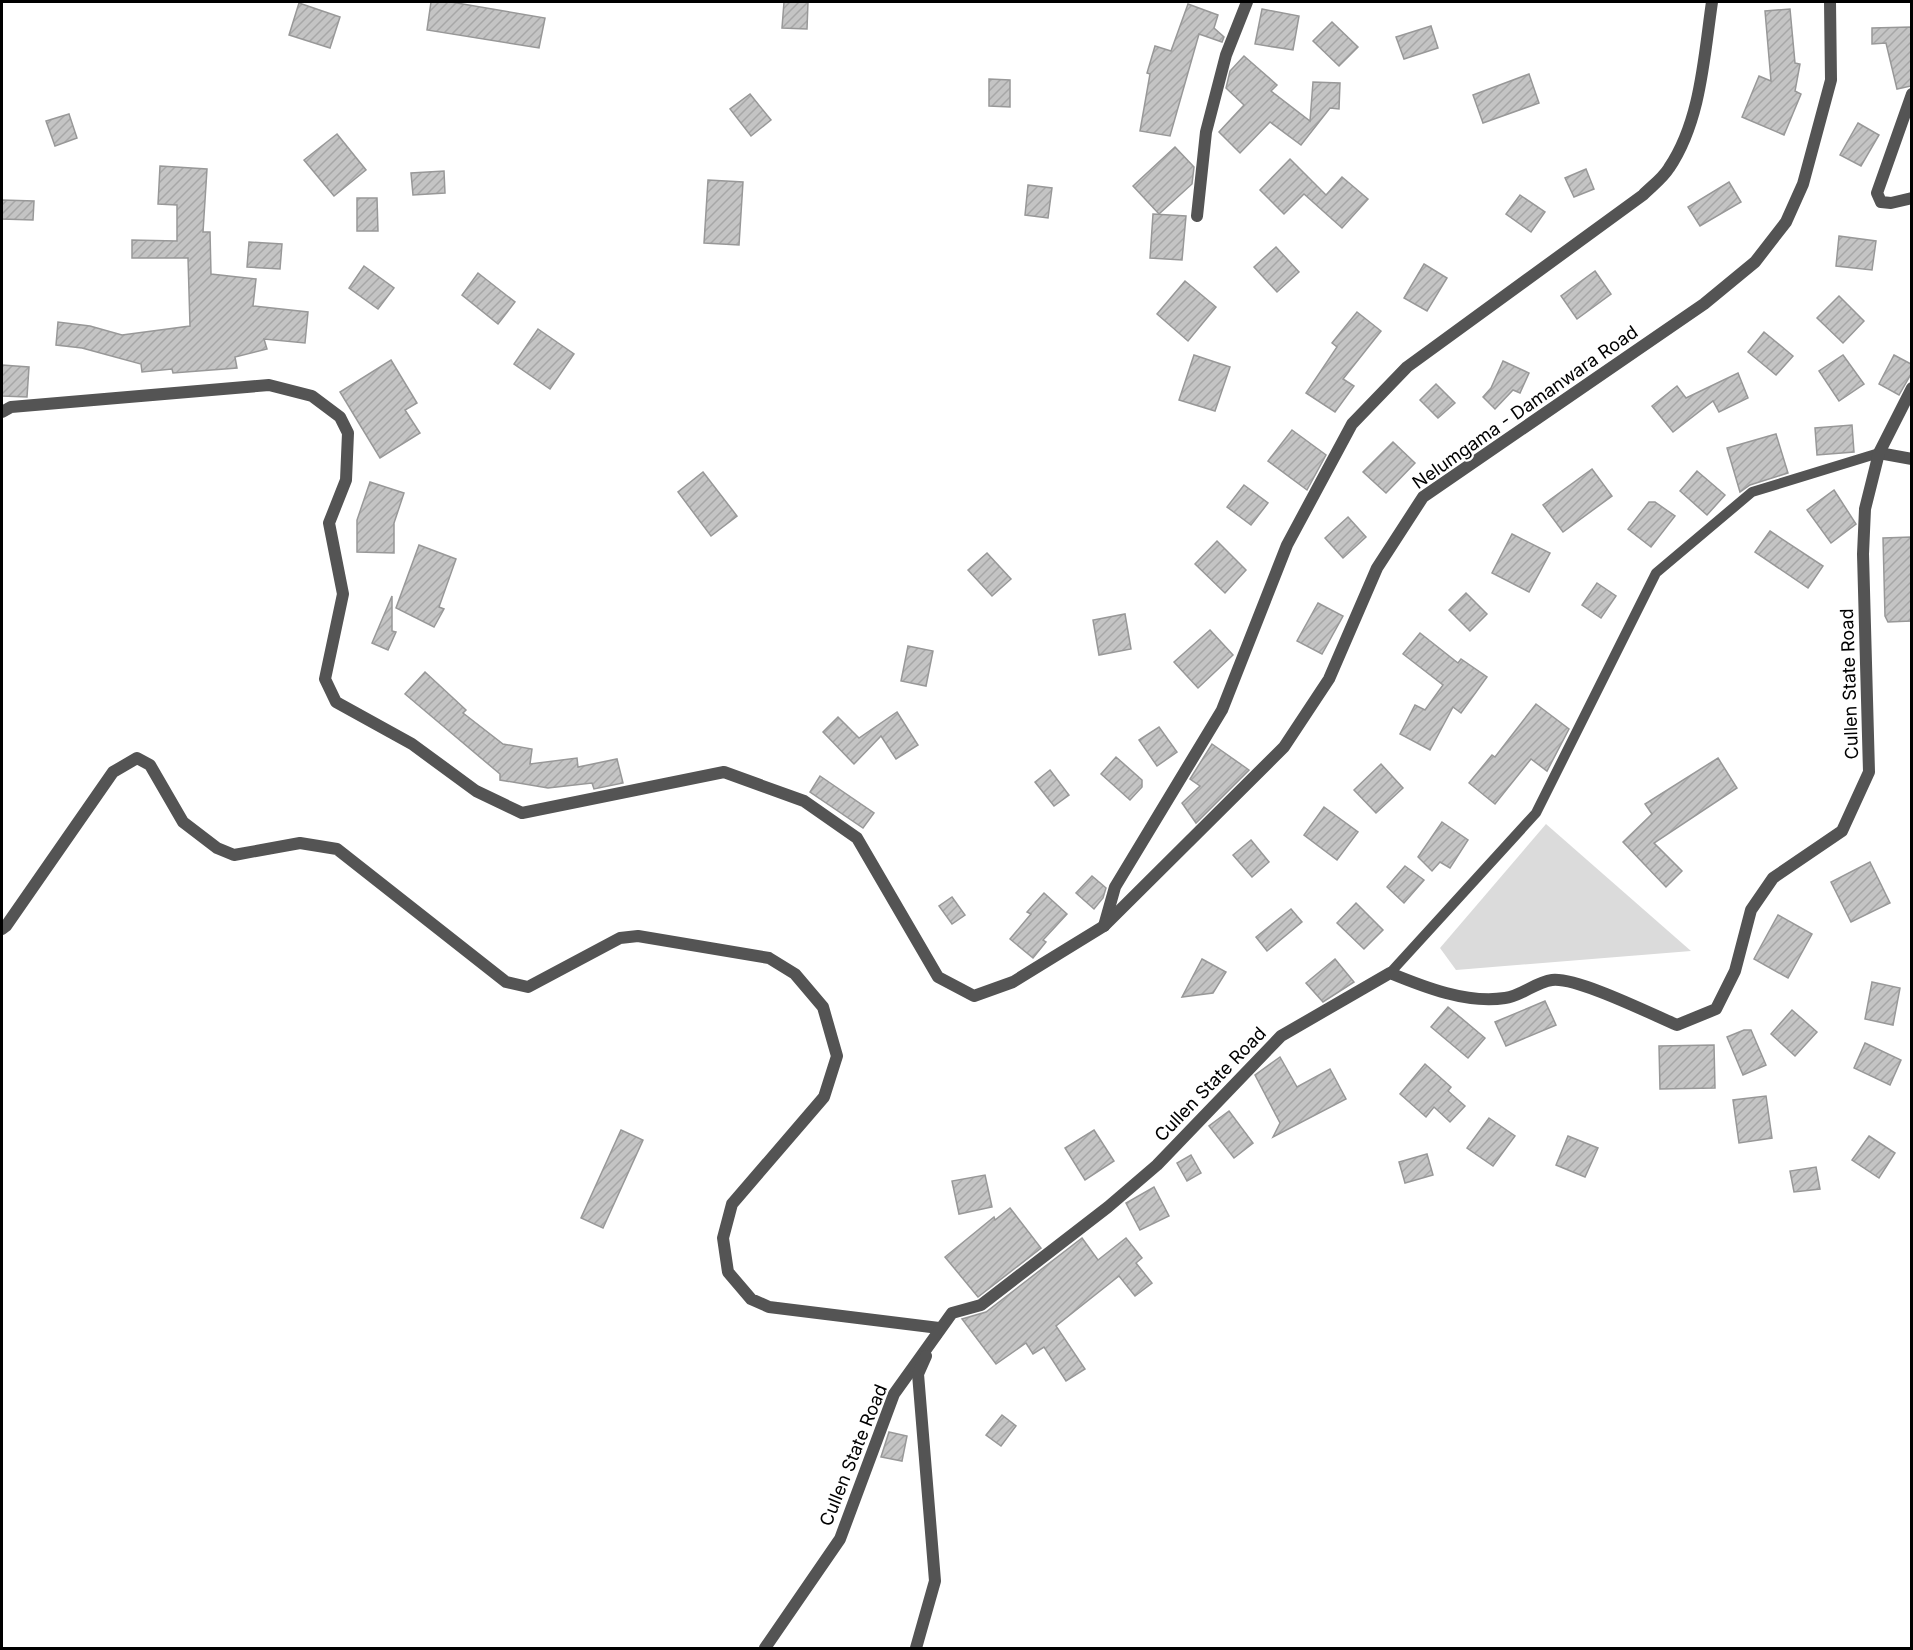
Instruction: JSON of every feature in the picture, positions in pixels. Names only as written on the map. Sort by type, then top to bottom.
[{"type":"street","points":[[1197,216],[1206,132],[1226,55],[1247,2]]},
{"type":"street","points":[[1104,926],[1115,887],[1222,710],[1287,545],[1352,424],[1407,367],[1643,195],[1668,169],[1684,141],[1702,75],[1712,2]]},
{"type":"street","name":"Nelumgama - Damanwara Road","points":[[2,412],[23,406],[269,386],[312,396],[340,417],[348,433],[346,480],[329,523],[343,594],[325,679],[336,702],[412,744],[476,791],[522,813],[608,798],[670,781],[724,772],[804,801],[857,838],[938,977],[974,996],[1013,982],[1104,926],[1284,747],[1329,679],[1377,568],[1423,497],[1704,304],[1755,262],[1786,222],[1803,184],[1831,80],[1830,2]]},
{"type":"street","points":[[1911,94],[1877,193],[1881,202],[1891,204],[1911,198]]},
{"type":"street","name":"Cullen State Road","points":[[765,1648],[840,1539],[894,1394],[939,1328],[952,1313],[981,1305],[1116,1200],[1157,1165],[1281,1036],[1390,972],[1430,990],[1473,997],[1506,998],[1552,980],[1576,984],[1677,1025],[1716,1009],[1735,971],[1751,910],[1773,878],[1842,831],[1869,772],[1863,554],[1865,509],[1879,453],[1911,388]]},
{"type":"street","points":[[1879,453],[1911,459]]},
{"type":"street","points":[[2,929],[113,772],[137,758],[150,765],[183,822],[217,848],[234,855],[300,843],[337,849],[506,982],[528,987],[620,938],[638,936],[769,958],[795,975],[823,1007],[837,1056],[824,1097],[732,1204],[723,1238],[728,1272],[750,1299],[770,1307],[939,1328],[918,1374],[935,1581],[916,1648]]},
{"type":"lane","points":[[1390,972],[1536,813],[1656,573],[1752,492],[1879,453]]},
{"type":"shaded area","points":[[1546,824],[1691,951],[1456,970],[1440,948]]},
{"type":"building","points":[[431,2],[451,2],[545,18],[539,48],[427,30]]},
{"type":"building","points":[[784,2],[808,2],[807,29],[782,28]]},
{"type":"building","points":[[299,3],[340,17],[330,48],[289,35]]},
{"type":"building","points":[[1188,4],[1218,15],[1214,28],[1224,37],[1222,42],[1199,34],[1170,136],[1140,131],[1150,74],[1147,73],[1155,46],[1171,51]]},
{"type":"building","points":[[1262,9],[1299,16],[1293,50],[1255,44]]},
{"type":"building","points":[[1790,9],[1795,63],[1800,64],[1795,91],[1801,94],[1784,135],[1742,117],[1759,76],[1771,81],[1765,11]]},
{"type":"building","points":[[1332,22],[1358,47],[1339,66],[1313,41]]},
{"type":"building","points":[[1431,26],[1438,48],[1404,59],[1396,37]]},
{"type":"building","points":[[1911,27],[1911,86],[1897,89],[1886,43],[1872,44],[1872,28]]},
{"type":"building","points":[[1244,56],[1277,85],[1271,91],[1310,121],[1313,82],[1340,83],[1339,109],[1330,108],[1301,145],[1270,122],[1240,153],[1219,132],[1244,105],[1226,88],[1230,71]]},
{"type":"building","points":[[1529,74],[1539,103],[1483,123],[1473,95]]},
{"type":"building","points":[[989,79],[1010,80],[1010,107],[989,106]]},
{"type":"building","points":[[750,94],[771,120],[751,136],[730,109]]},
{"type":"building","points":[[69,114],[77,138],[55,146],[46,121]]},
{"type":"building","points":[[1858,123],[1879,135],[1861,166],[1840,155]]},
{"type":"building","points":[[337,134],[366,170],[334,196],[304,160]]},
{"type":"building","points":[[1175,147],[1194,167],[1192,184],[1159,214],[1133,186]]},
{"type":"building","points":[[1290,159],[1326,195],[1342,177],[1368,199],[1342,228],[1304,194],[1284,214],[1260,190]]},
{"type":"building","points":[[160,166],[207,169],[203,232],[210,232],[211,274],[256,279],[253,306],[308,312],[305,343],[264,339],[267,349],[235,357],[237,368],[173,373],[172,369],[142,372],[141,364],[82,348],[56,345],[58,322],[90,326],[122,335],[190,326],[188,258],[132,258],[132,240],[177,241],[177,205],[158,204]]},
{"type":"building","points":[[1586,169],[1594,189],[1574,197],[1565,178]]},
{"type":"building","points":[[444,171],[445,193],[413,195],[411,173]]},
{"type":"building","points":[[708,180],[743,182],[739,245],[704,243]]},
{"type":"building","points":[[1729,182],[1741,202],[1700,226],[1688,207]]},
{"type":"building","points":[[1028,185],[1052,188],[1048,218],[1025,215]]},
{"type":"building","points":[[1520,195],[1545,212],[1531,232],[1506,214]]},
{"type":"building","points":[[357,198],[377,198],[378,231],[357,231]]},
{"type":"building","points":[[2,200],[34,201],[33,220],[2,219]]},
{"type":"building","points":[[1153,214],[1186,216],[1182,260],[1150,258]]},
{"type":"building","points":[[1839,236],[1876,241],[1872,270],[1836,266]]},
{"type":"building","points":[[249,242],[282,244],[280,269],[247,267]]},
{"type":"building","points":[[1276,247],[1299,272],[1277,292],[1254,267]]},
{"type":"building","points":[[1424,264],[1447,278],[1427,311],[1404,298]]},
{"type":"building","points":[[364,266],[394,288],[378,309],[349,288]]},
{"type":"building","points":[[1595,271],[1611,294],[1577,319],[1561,296]]},
{"type":"building","points":[[478,273],[515,302],[498,324],[462,295]]},
{"type":"building","points":[[1185,281],[1216,307],[1188,341],[1157,314]]},
{"type":"building","points":[[1839,296],[1864,321],[1843,343],[1817,318]]},
{"type":"building","points":[[1357,312],[1381,331],[1343,379],[1354,386],[1335,412],[1306,393],[1337,347],[1332,343]]},
{"type":"building","points":[[538,329],[574,354],[550,389],[514,364]]},
{"type":"building","points":[[1764,332],[1793,356],[1776,375],[1748,352]]},
{"type":"building","points":[[1194,355],[1230,367],[1215,411],[1179,400]]},
{"type":"building","points":[[1843,355],[1864,384],[1839,401],[1819,371]]},
{"type":"building","points":[[1894,355],[1911,364],[1911,374],[1899,395],[1879,384]]},
{"type":"building","points":[[391,360],[417,403],[405,410],[420,433],[380,458],[340,392]]},
{"type":"building","points":[[1503,361],[1529,373],[1520,393],[1513,390],[1495,409],[1483,397],[1491,388]]},
{"type":"building","points":[[2,365],[29,367],[27,397],[2,396]]},
{"type":"building","points":[[1738,373],[1748,398],[1719,412],[1713,401],[1673,432],[1652,406],[1677,386],[1686,398]]},
{"type":"building","points":[[1436,384],[1455,403],[1438,418],[1420,400]]},
{"type":"building","points":[[1852,425],[1854,452],[1817,455],[1815,428]]},
{"type":"building","points":[[1292,430],[1326,455],[1307,490],[1268,461]]},
{"type":"building","points":[[1776,434],[1788,473],[1750,485],[1740,492],[1727,448]]},
{"type":"building","points":[[1393,442],[1415,463],[1386,493],[1363,472]]},
{"type":"building","points":[[1592,469],[1612,496],[1563,532],[1543,505]]},
{"type":"building","points":[[1697,471],[1725,495],[1707,515],[1680,491]]},
{"type":"building","points":[[703,472],[737,516],[711,536],[678,492]]},
{"type":"building","points":[[370,482],[404,493],[394,523],[394,553],[357,552],[357,520]]},
{"type":"building","points":[[1244,485],[1268,503],[1251,525],[1227,507]]},
{"type":"building","points":[[1834,490],[1856,524],[1831,543],[1807,510]]},
{"type":"building","points":[[1649,502],[1655,502],[1675,516],[1651,547],[1628,529]]},
{"type":"building","points":[[1348,517],[1366,537],[1343,558],[1325,538]]},
{"type":"building","points":[[1770,531],[1823,566],[1808,588],[1755,552]]},
{"type":"building","points":[[1512,534],[1550,553],[1529,592],[1492,573]]},
{"type":"building","points":[[1911,537],[1911,621],[1888,622],[1885,616],[1883,538]]},
{"type":"building","points":[[1217,541],[1246,570],[1225,593],[1195,564]]},
{"type":"building","points":[[419,545],[456,559],[439,607],[444,609],[434,627],[396,608]]},
{"type":"building","points":[[987,553],[1011,579],[992,596],[968,570]]},
{"type":"building","points":[[1597,583],[1616,596],[1601,618],[1582,605]]},
{"type":"building","points":[[1466,593],[1487,614],[1470,631],[1449,610]]},
{"type":"building","points":[[392,596],[392,631],[396,632],[388,650],[372,643]]},
{"type":"building","points":[[1318,603],[1343,616],[1322,654],[1297,641]]},
{"type":"building","points":[[1125,614],[1131,649],[1099,655],[1093,620]]},
{"type":"building","points":[[1210,630],[1233,655],[1198,688],[1174,662]]},
{"type":"building","points":[[1420,633],[1458,663],[1461,659],[1487,677],[1461,713],[1453,707],[1430,750],[1400,734],[1415,705],[1425,710],[1443,685],[1403,654]]},
{"type":"building","points":[[908,646],[933,651],[926,686],[901,681]]},
{"type":"building","points":[[425,672],[466,710],[463,713],[503,744],[532,749],[530,764],[577,758],[578,767],[617,759],[623,783],[594,789],[592,783],[548,788],[500,780],[500,774],[405,694]]},
{"type":"building","points":[[1536,704],[1569,729],[1547,771],[1531,759],[1495,804],[1469,783],[1492,755],[1495,757]]},
{"type":"building","points":[[897,712],[918,745],[896,759],[881,736],[854,764],[823,732],[838,717],[859,738]]},
{"type":"building","points":[[1159,727],[1177,752],[1157,766],[1139,740]]},
{"type":"building","points":[[1212,744],[1249,770],[1196,823],[1182,803],[1200,786],[1190,779]]},
{"type":"building","points":[[1116,757],[1142,780],[1142,787],[1130,800],[1101,774]]},
{"type":"building","points":[[1718,758],[1737,788],[1654,843],[1682,871],[1666,887],[1623,842],[1652,814],[1645,804]]},
{"type":"building","points":[[1381,764],[1403,788],[1376,813],[1354,790]]},
{"type":"building","points":[[1050,770],[1069,795],[1054,806],[1035,782]]},
{"type":"building","points":[[820,776],[874,813],[863,828],[810,792]]},
{"type":"building","points":[[1324,807],[1358,832],[1337,860],[1304,835]]},
{"type":"building","points":[[1442,822],[1468,840],[1450,868],[1440,862],[1432,871],[1418,857]]},
{"type":"building","points":[[1251,840],[1269,862],[1252,877],[1233,855]]},
{"type":"building","points":[[1870,862],[1890,903],[1851,922],[1831,882]]},
{"type":"building","points":[[1405,866],[1424,880],[1404,903],[1387,887]]},
{"type":"building","points":[[1092,876],[1106,888],[1103,898],[1094,909],[1076,893]]},
{"type":"building","points":[[1044,893],[1067,914],[1043,940],[1046,942],[1033,958],[1010,939],[1031,914],[1027,912]]},
{"type":"building","points":[[952,897],[965,915],[952,924],[939,906]]},
{"type":"building","points":[[1356,903],[1383,930],[1364,949],[1337,923]]},
{"type":"building","points":[[1291,909],[1302,922],[1267,951],[1256,937]]},
{"type":"building","points":[[1778,915],[1812,934],[1788,978],[1754,959]]},
{"type":"building","points":[[1202,959],[1226,972],[1213,993],[1182,997]]},
{"type":"building","points":[[1335,959],[1354,982],[1323,1002],[1306,983]]},
{"type":"building","points":[[1872,982],[1900,988],[1893,1025],[1865,1019]]},
{"type":"building","points":[[1545,1001],[1556,1025],[1506,1046],[1495,1022]]},
{"type":"building","points":[[1448,1007],[1485,1038],[1468,1058],[1431,1027]]},
{"type":"building","points":[[1792,1010],[1817,1032],[1795,1056],[1771,1034]]},
{"type":"building","points":[[1744,1030],[1751,1030],[1766,1065],[1743,1075],[1727,1037]]},
{"type":"building","points":[[1865,1043],[1901,1060],[1890,1085],[1854,1068]]},
{"type":"building","points":[[1714,1045],[1715,1088],[1660,1089],[1659,1046]]},
{"type":"building","points":[[1280,1057],[1297,1087],[1330,1069],[1346,1099],[1273,1137],[1280,1123],[1255,1075]]},
{"type":"building","points":[[1425,1064],[1451,1087],[1448,1091],[1465,1106],[1450,1122],[1434,1107],[1426,1117],[1400,1094]]},
{"type":"building","points":[[1766,1096],[1772,1138],[1739,1143],[1733,1100]]},
{"type":"building","points":[[1229,1111],[1253,1143],[1234,1158],[1209,1126]]},
{"type":"building","points":[[1489,1118],[1515,1136],[1493,1166],[1467,1148]]},
{"type":"building","points":[[621,1130],[643,1140],[603,1228],[581,1218]]},
{"type":"building","points":[[1094,1130],[1114,1161],[1085,1180],[1065,1148]]},
{"type":"building","points":[[1568,1136],[1598,1148],[1585,1177],[1556,1165]]},
{"type":"building","points":[[1869,1136],[1895,1153],[1879,1178],[1852,1160]]},
{"type":"building","points":[[1427,1154],[1433,1175],[1405,1183],[1399,1162]]},
{"type":"building","points":[[1191,1155],[1201,1173],[1187,1181],[1177,1163]]},
{"type":"building","points":[[1816,1167],[1820,1189],[1794,1192],[1790,1171]]},
{"type":"building","points":[[985,1175],[992,1207],[959,1214],[952,1181]]},
{"type":"building","points":[[1154,1187],[1169,1216],[1140,1230],[1126,1203]]},
{"type":"building","points":[[1010,1208],[1041,1248],[978,1297],[945,1257],[994,1217],[995,1220]]},
{"type":"building","points":[[1082,1238],[1098,1260],[1126,1238],[1142,1258],[1136,1263],[1152,1283],[1135,1296],[1119,1276],[1056,1326],[1085,1369],[1066,1381],[1044,1347],[1033,1354],[1026,1343],[996,1364],[962,1319],[986,1312]]},
{"type":"building","points":[[1002,1415],[1016,1426],[1001,1446],[986,1435]]},
{"type":"building","points":[[889,1432],[907,1436],[902,1461],[881,1457]]}]
